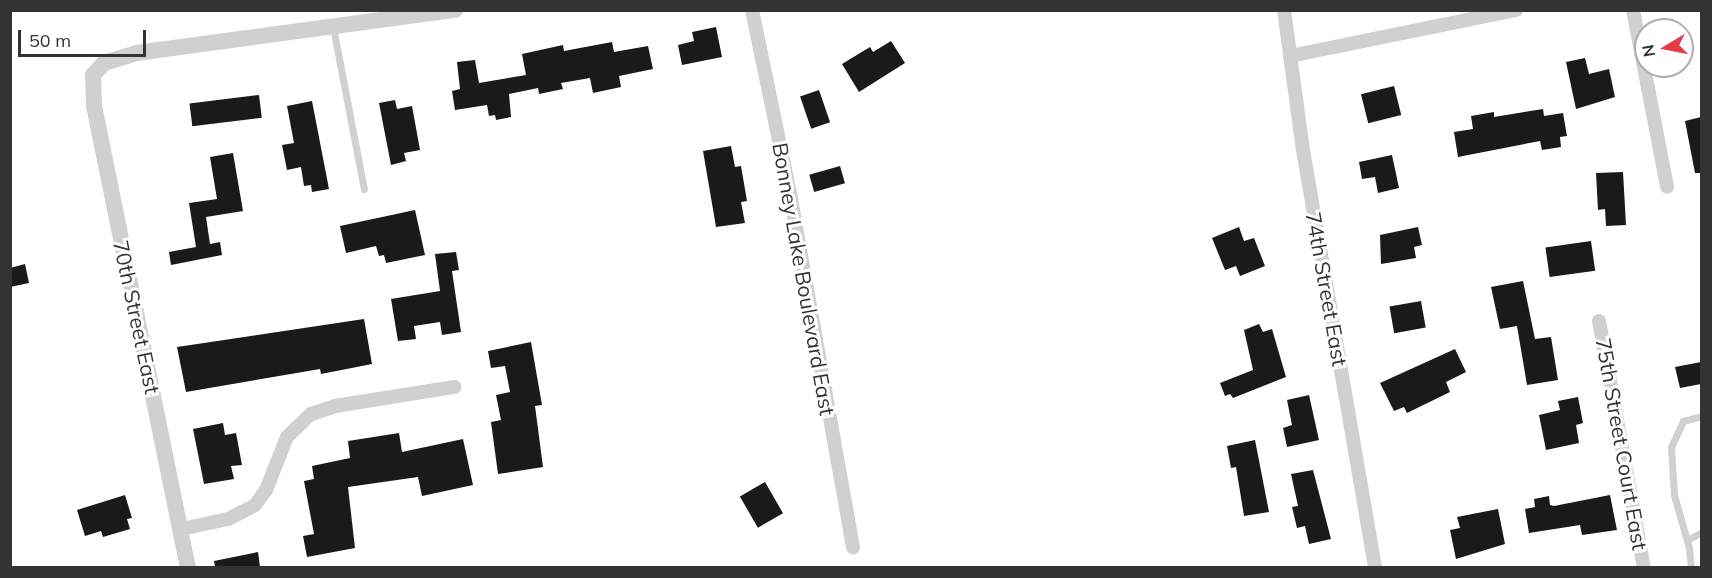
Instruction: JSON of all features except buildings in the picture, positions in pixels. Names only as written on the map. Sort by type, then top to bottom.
[{"type":"street","points":[[333,27],[455,10]]},
{"type":"street","name":"Bonney Lake Boulevard East","points":[[752,10],[791,199],[853,548]]},
{"type":"street","name":"74th Street East","points":[[1284,10],[1375,567]]},
{"type":"street","points":[[1290,56],[1516,10]]},
{"type":"street","points":[[1633,10],[1667,187]]},
{"type":"street","name":"70th Street East","points":[[188,567],[92,87],[98,68],[111,59],[136,53],[333,27]]},
{"type":"street","name":"75th Street Court East","points":[[1599,321],[1644,567]]},
{"type":"street","points":[[181,529],[228,519],[255,505],[266,490],[287,437],[311,414],[335,406],[454,387]]},
{"type":"lane","points":[[333,27],[364,189]]},
{"type":"lane","points":[[1691,567],[1687,540],[1674,495],[1671,447],[1683,421],[1701,416]]},
{"type":"lane","points":[[1687,540],[1701,532]]}]
